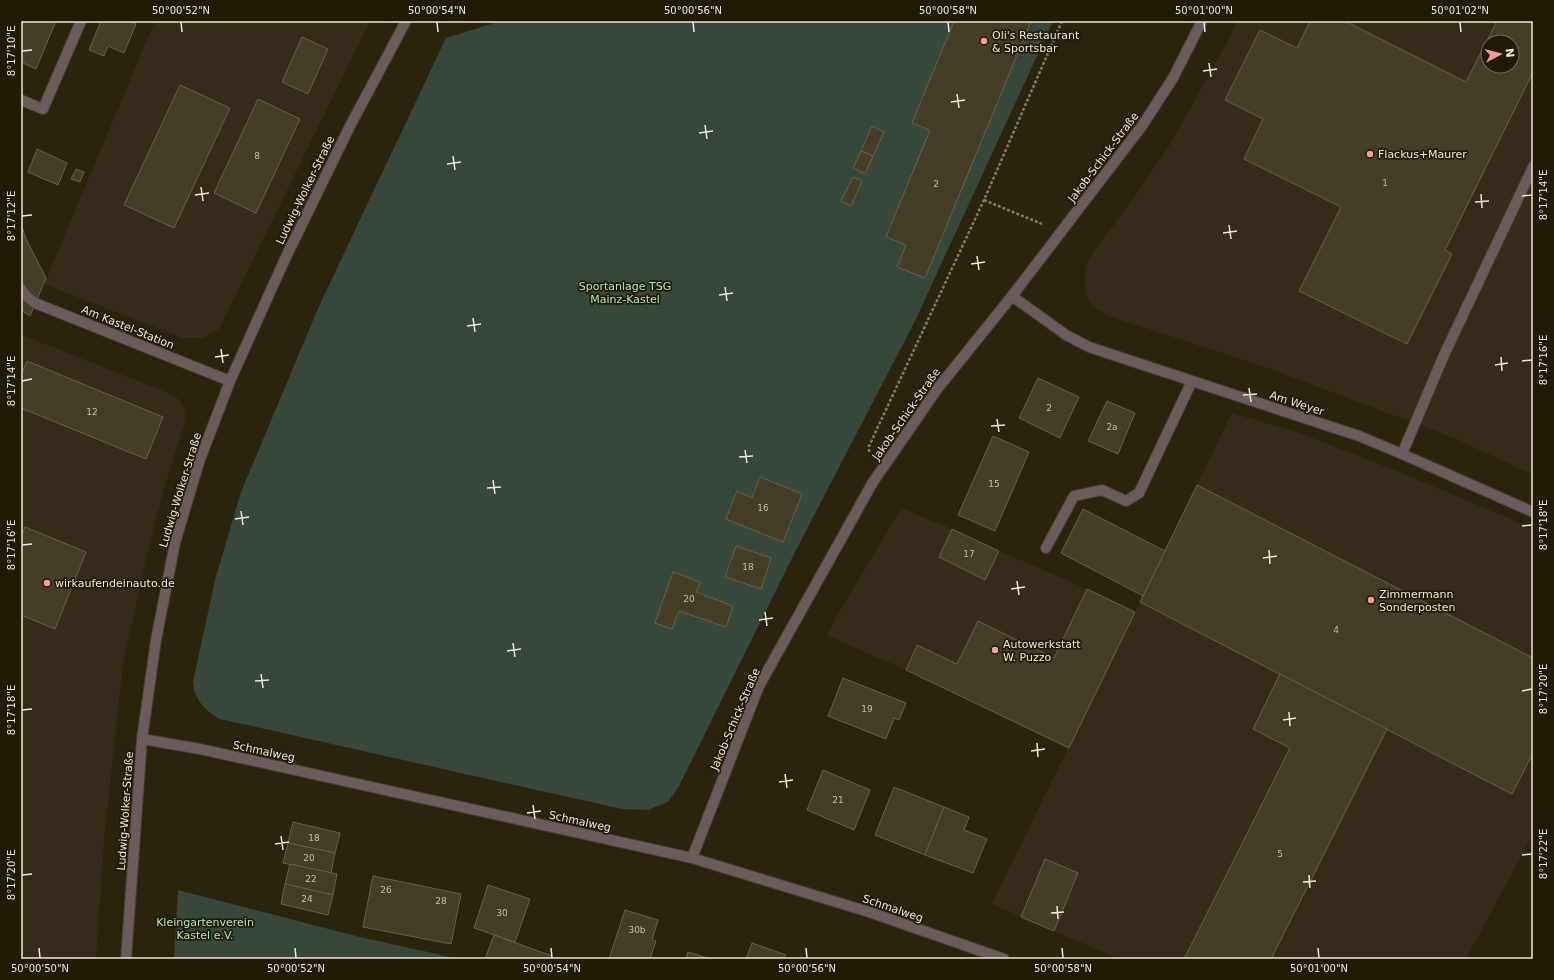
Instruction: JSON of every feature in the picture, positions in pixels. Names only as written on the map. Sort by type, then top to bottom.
[{"type":"street","points":[[21,100],[42,109],[81,21]]},
{"type":"street","name":"Ludwig-Wolker-Straße","points":[[126,959],[142,739],[156,640],[175,543],[199,462],[230,381],[285,259],[350,126],[406,21]]},
{"type":"street","name":"Jakob-Schick-Straße","points":[[692,858],[759,686],[874,482],[938,388],[1012,296],[1142,126],[1173,78],[1202,21]]},
{"type":"street","points":[[1402,454],[1444,355],[1533,167]]},
{"type":"street","name":"Am Kastel-Station","points":[[21,289],[26,296],[35,303],[230,381]]},
{"type":"street","name":"Am Weyer","points":[[1012,296],[1066,334],[1089,347],[1359,436],[1533,512]]},
{"type":"street","points":[[1046,548],[1074,496],[1102,490],[1126,501],[1138,493],[1192,381]]},
{"type":"street","name":"Schmalweg","points":[[142,739],[200,749],[692,858],[869,912],[1004,959]]},
{"type":"path","points":[[874,482],[869,446],[984,200],[1062,21]]},
{"type":"path","points":[[984,200],[1061,232]]},
{"type":"shaded area","points":[[155,21],[370,21],[223,321],[218,330],[202,338],[183,338],[44,284]]},
{"type":"shaded area","points":[[1237,21],[1533,21],[1533,475],[1454,438],[1271,369],[1109,316],[1094,307],[1085,293],[1084,277],[1088,261],[1101,241],[1122,215],[1169,146],[1228,41]]},
{"type":"shaded area","points":[[22,335],[171,394],[178,399],[183,406],[185,413],[185,420],[156,517],[123,663],[104,841],[96,959],[21,959]]},
{"type":"shaded area","points":[[1232,413],[1297,432],[1402,473],[1533,530],[1533,834],[1466,959],[1119,959],[992,904],[1068,748],[906,670],[826,635],[901,508],[1087,589],[1135,612]]},
{"type":"green space","name":"Sportanlage TSG Mainz-Kastel","points":[[501,21],[1053,21],[915,321],[794,554],[678,788],[668,802],[648,810],[622,809],[220,719],[201,704],[194,688],[193,682],[215,580],[241,492],[320,304],[446,38]]},
{"type":"green space","name":"Kleingartenverein Kastel e.V.","points":[[178,890],[360,937],[459,959],[174,959]]},
{"type":"building","points":[[21,21],[56,21],[36,69],[21,62]]},
{"type":"building","points":[[101,21],[129,21],[136,24],[124,53],[108,46],[104,56],[89,50]]},
{"type":"building","points":[[954,21],[1031,21],[925,278],[897,267],[906,245],[886,237],[930,130],[912,123]]},
{"type":"building","points":[[1310,21],[1345,21],[1466,82],[1480,54],[1480,74],[1520,74],[1520,34],[1490,34],[1497,21],[1533,21],[1533,72],[1445,250],[1452,254],[1407,344],[1299,291],[1341,207],[1244,159],[1263,119],[1225,100],[1260,30],[1297,48]]},
{"type":"building","points":[[302,37],[328,49],[308,94],[282,82]]},
{"type":"building","points":[[180,85],[230,108],[174,228],[124,205]]},
{"type":"building","points":[[258,99],[300,119],[256,213],[214,193]]},
{"type":"building","points":[[872,126],[884,132],[873,156],[861,151]]},
{"type":"building","points":[[37,149],[67,163],[58,185],[28,172]]},
{"type":"building","points":[[861,151],[873,156],[865,174],[853,168]]},
{"type":"building","points":[[76,169],[84,172],[80,182],[71,179]]},
{"type":"building","points":[[853,177],[862,181],[851,206],[841,201]]},
{"type":"building","points":[[21,224],[26,239],[46,278],[30,316],[21,310]]},
{"type":"building","points":[[27,361],[163,417],[146,459],[21,408],[21,375]]},
{"type":"building","points":[[1038,378],[1079,397],[1060,438],[1019,418]]},
{"type":"building","points":[[1107,401],[1135,413],[1118,454],[1088,441]]},
{"type":"building","points":[[993,436],[1029,452],[995,531],[958,515]]},
{"type":"building","points":[[760,477],[802,494],[783,542],[726,519],[737,491],[752,498]]},
{"type":"building","points":[[1197,485],[1533,658],[1533,753],[1512,794],[1140,602]]},
{"type":"building","points":[[1083,509],[1165,551],[1143,596],[1061,553]]},
{"type":"building","name":"wirkaufendeinauto.de","points":[[25,527],[86,552],[55,629],[21,615],[21,537]]},
{"type":"building","points":[[952,529],[999,551],[985,580],[939,557]]},
{"type":"building","points":[[736,546],[771,558],[761,589],[725,577]]},
{"type":"building","points":[[673,572],[700,582],[696,592],[733,606],[726,627],[679,611],[672,629],[655,623]]},
{"type":"building","points":[[1087,589],[1135,612],[1069,748],[906,670],[917,645],[957,664],[978,621],[1054,658]]},
{"type":"building","points":[[1280,674],[1387,729],[1271,959],[1184,959],[1290,748],[1253,729]]},
{"type":"building","points":[[843,678],[906,703],[899,720],[894,718],[886,739],[828,716]]},
{"type":"building","points":[[823,770],[870,790],[854,830],[807,810]]},
{"type":"building","points":[[894,787],[944,807],[925,855],[875,835]]},
{"type":"building","points":[[944,807],[969,817],[964,830],[987,839],[973,873],[925,855]]},
{"type":"building","points":[[293,822],[340,833],[335,853],[288,843]]},
{"type":"building","points":[[288,843],[335,853],[331,873],[283,863]]},
{"type":"building","points":[[1045,859],[1078,873],[1054,931],[1021,917]]},
{"type":"building","points":[[290,864],[337,874],[333,895],[285,884]]},
{"type":"building","points":[[373,876],[461,894],[451,944],[363,927]]},
{"type":"building","points":[[285,884],[333,895],[328,915],[281,904]]},
{"type":"building","points":[[488,885],[530,899],[515,942],[474,928]]},
{"type":"building","points":[[625,910],[658,920],[652,940],[656,941],[650,959],[609,959]]},
{"type":"building","points":[[494,935],[552,956],[551,959],[485,959]]},
{"type":"building","points":[[752,943],[786,955],[784,959],[746,959]]},
{"type":"building","points":[[688,952],[711,959],[686,959]]},
{"type":"place","name":"Oli's Restaurant & Sportsbar","points":[[984,41]]},
{"type":"place","name":"Flackus+Maurer","points":[[1370,154]]},
{"type":"place","name":"wirkaufendeinauto.de","points":[[47,583]]},
{"type":"place","name":"Zimmermann Sonderposten","points":[[1371,600]]},
{"type":"place","name":"Autowerkstatt W. Puzzo","points":[[995,650]]}]
